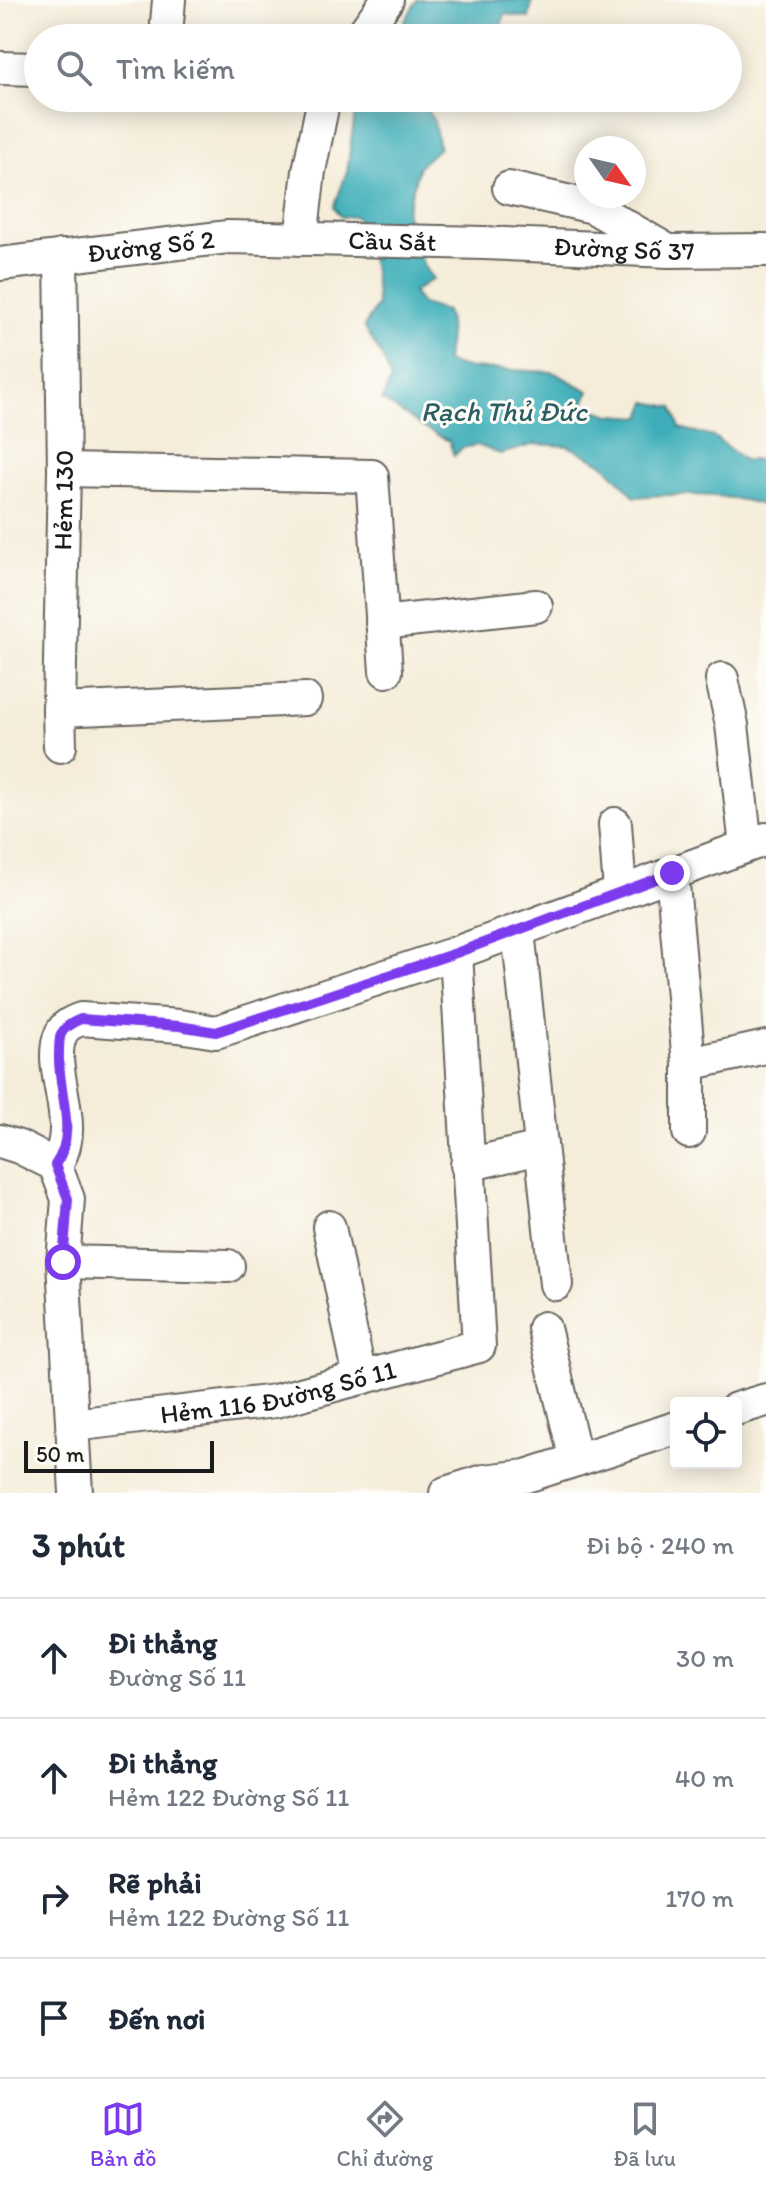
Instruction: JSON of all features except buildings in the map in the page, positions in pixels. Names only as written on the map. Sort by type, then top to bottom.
[{"type":"street","points":[[370,24],[387,0]]},
{"type":"street","points":[[0,68],[24,69]]},
{"type":"street","points":[[301,239],[309,171],[321,112]]},
{"type":"street","points":[[509,188],[593,207],[669,251]]},
{"type":"street","name":"Đường Số 2","points":[[0,264],[228,237],[301,239]]},
{"type":"street","name":"Cầu Sắt","points":[[301,239],[484,243]]},
{"type":"street","name":"Đường Số 37","points":[[484,243],[669,251],[766,250]]},
{"type":"street","name":"Hẻm 130","points":[[60,746],[64,470],[61,256]]},
{"type":"street","points":[[64,470],[372,476],[386,671]]},
{"type":"street","points":[[382,623],[536,606]]},
{"type":"street","points":[[55,1165],[64,1153],[66,1142],[59,1059],[61,1033],[70,1024],[81,1019],[179,1026],[216,1032],[456,953],[756,842],[722,679]]},
{"type":"street","points":[[59,710],[305,699]]},
{"type":"street","points":[[615,824],[620,892]]},
{"type":"street","points":[[672,873],[689,1064],[689,1132]]},
{"type":"street","points":[[518,931],[556,1284]]},
{"type":"street","points":[[456,953],[467,1165],[540,1148]]},
{"type":"street","points":[[689,1064],[766,1047]]},
{"type":"street","points":[[0,1141],[55,1165],[68,1199],[63,1262],[76,1493]]},
{"type":"street","name":"Hẻm 116 Đường Số 11","points":[[73,1425],[275,1401],[479,1346],[467,1165]]},
{"type":"street","points":[[329,1227],[360,1378]]},
{"type":"street","points":[[63,1262],[228,1266]]},
{"type":"street","points":[[544,1328],[576,1460]]},
{"type":"street","points":[[742,1407],[766,1400]]},
{"type":"street","points":[[446,1493],[484,1481],[526,1476],[670,1430]]},
{"type":"water","points":[[417,0],[532,0],[529,18],[505,14],[502,24],[403,24]]},
{"type":"water","name":"Rạch Thủ Đức","points":[[355,112],[428,112],[434,121],[439,148],[419,166],[406,213],[424,266],[433,279],[413,292],[421,304],[446,311],[449,330],[446,362],[466,368],[553,372],[589,391],[583,406],[611,415],[642,417],[647,402],[673,407],[680,428],[714,437],[744,460],[766,460],[766,506],[701,495],[635,497],[604,464],[568,446],[536,444],[500,454],[477,445],[462,448],[454,456],[449,441],[382,400],[391,380],[383,358],[364,327],[377,305],[374,271],[356,216],[341,217],[334,207],[347,172]]},
{"type":"route","points":[[63,1262],[68,1199],[55,1165],[64,1153],[66,1142],[59,1059],[61,1033],[70,1024],[81,1019],[179,1026],[216,1032],[456,953],[672,873]]}]
